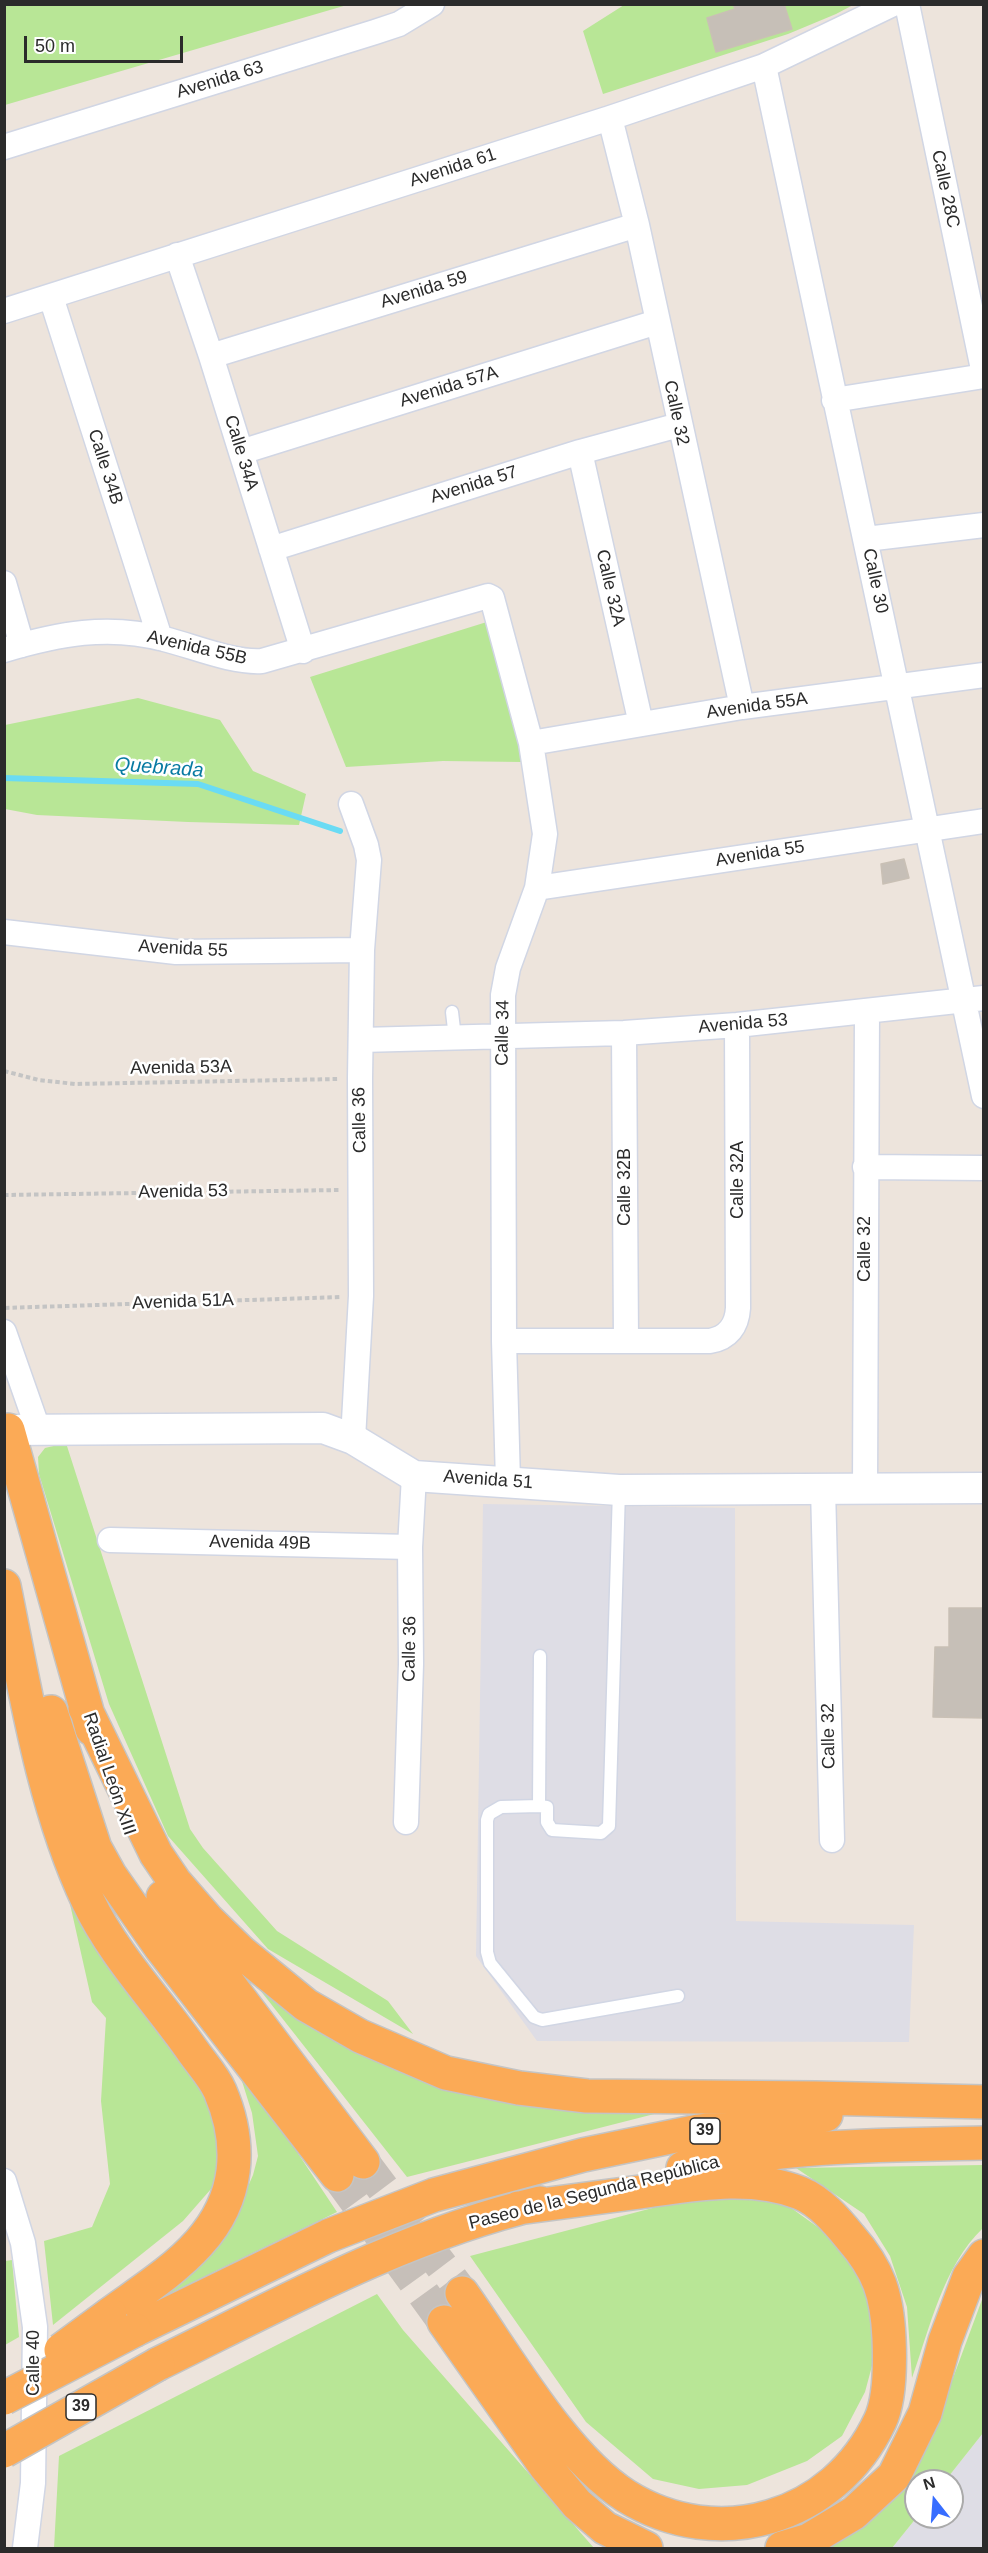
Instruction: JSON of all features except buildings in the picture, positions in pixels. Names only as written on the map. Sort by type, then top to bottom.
[{"type":"highway","name":"Radial León XIII","points":[[4,1558],[95,1848],[130,1906],[350,2168],[160,1892],[125,1827],[85,1708],[17,1430]]},
{"type":"highway","points":[[4,1586],[28,1704],[56,1819],[88,1901],[127,1964],[174,2024],[220,2089],[234,2138],[236,2165],[219,2215],[192,2249],[123,2322],[4,2391]]},
{"type":"highway","points":[[85,1708],[156,1854],[175,1882],[208,1920],[241,1952],[306,2005],[360,2037],[446,2073],[519,2088],[587,2096],[816,2098],[984,2104]]},
{"type":"highway","name":"Paseo de la Segunda República","points":[[4,2398],[123,2322],[434,2194],[572,2158],[699,2131],[836,2114],[984,2104]]},
{"type":"highway","name":"Paseo de la Segunda República","points":[[4,2451],[158,2364],[350,2269],[458,2227],[518,2208],[716,2160],[849,2145],[984,2143]]},
{"type":"highway","points":[[462,2293],[557,2429],[596,2471],[618,2490],[666,2517],[736,2526],[776,2517],[820,2494],[855,2462],[881,2419],[891,2366],[888,2314],[879,2275],[858,2245],[831,2215],[801,2193],[764,2185],[719,2182],[518,2208]]},
{"type":"highway","points":[[782,2548],[809,2540],[854,2513],[894,2476],[925,2413],[949,2331],[969,2277],[984,2256]]},
{"type":"highway","points":[[444,2322],[546,2467],[577,2504],[605,2528],[646,2548]]},
{"type":"street","name":"Avenida 63","points":[[4,147],[399,24],[432,4]]},
{"type":"street","name":"Avenida 61","points":[[4,311],[610,118],[764,66],[893,4]]},
{"type":"street","name":"Calle 28C","points":[[907,4],[984,375]]},
{"type":"street","name":"Calle 30","points":[[764,66],[926,828],[973,999],[984,1096]]},
{"type":"street","name":"Calle 32","points":[[610,118],[637,225],[742,707]]},
{"type":"street","name":"Avenida 59","points":[[212,356],[637,225]]},
{"type":"street","name":"Calle 34A","points":[[177,255],[212,356],[303,651]]},
{"type":"street","name":"Calle 34B","points":[[51,297],[160,638]]},
{"type":"street","name":"Avenida 57A","points":[[241,452],[657,322]]},
{"type":"street","points":[[834,400],[984,375]]},
{"type":"street","name":"Avenida 57","points":[[271,549],[580,452],[679,425]]},
{"type":"street","name":"Calle 32A","points":[[580,452],[641,724]]},
{"type":"street","points":[[866,539],[984,525]]},
{"type":"street","points":[[4,583],[13,647]]},
{"type":"street","name":"Avenida 55B","points":[[13,647],[83,631],[127,631],[249,661],[268,660],[491,597]]},
{"type":"street","name":"Calle 34","points":[[491,597],[531,743],[545,826],[537,888],[508,968],[503,995],[504,1341],[508,1481]]},
{"type":"street","name":"Avenida 55A","points":[[531,743],[742,707],[984,675]]},
{"type":"street","name":"Calle 36","points":[[351,804],[369,860],[362,950],[361,1296],[353,1438]]},
{"type":"street","name":"Avenida 55","points":[[537,888],[984,821]]},
{"type":"street","name":"Avenida 55","points":[[4,932],[176,952],[362,950]]},
{"type":"street","name":"Avenida 53","points":[[362,1040],[624,1033],[737,1025],[973,999]]},
{"type":"street","name":"Calle 32","points":[[865,1488],[867,1011]]},
{"type":"street","name":"Calle 32A","points":[[626,1340],[710,1341],[729,1332],[738,1317],[737,1025]]},
{"type":"street","name":"Calle 32B","points":[[624,1033],[626,1340]]},
{"type":"street","points":[[865,1167],[984,1168]]},
{"type":"street","points":[[4,1332],[17,1430]]},
{"type":"street","points":[[504,1341],[626,1340]]},
{"type":"street","name":"Avenida 51","points":[[17,1430],[323,1428],[353,1438],[414,1476],[619,1490],[984,1488]]},
{"type":"street","name":"Calle 36","points":[[406,1822],[411,1664],[410,1547],[414,1476]]},
{"type":"street","name":"Calle 32","points":[[823,1488],[832,1840]]},
{"type":"street","name":"Avenida 49B","points":[[110,1540],[410,1547]]},
{"type":"street","name":"Calle 40","points":[[4,2181],[23,2243],[34,2327],[33,2483],[25,2548]]},
{"type":"lane","points":[[453,1012],[455,1038]]},
{"type":"lane","points":[[619,1490],[609,1826],[601,1833],[552,1830],[547,1822],[547,1807],[539,1806],[501,1807],[489,1814],[487,1820],[487,1952],[490,1963],[534,2017],[542,2020],[678,1996]]},
{"type":"lane","points":[[539,1806],[540,1656]]},
{"type":"path","name":"Avenida 53A","points":[[4,1071],[39,1080],[75,1084],[360,1078]]},
{"type":"path","name":"Avenida 53","points":[[4,1196],[361,1189]]},
{"type":"path","name":"Avenida 51A","points":[[4,1308],[361,1296]]},
{"type":"shaded area","points":[[483,1504],[735,1508],[736,1921],[914,1925],[909,2042],[537,2041],[476,1956]]},
{"type":"shaded area","points":[[983,2433],[983,2548],[892,2548],[907,2529],[964,2529],[964,2469],[954,2469]]},
{"type":"green space","points":[[5,4],[347,4],[347,5],[5,105]]},
{"type":"green space","points":[[624,5],[733,5],[735,9],[707,18],[716,51],[792,29],[784,5],[853,5],[788,34],[603,94],[583,31]]},
{"type":"green space","points":[[490,621],[516,721],[522,762],[443,761],[346,767],[310,677]]},
{"type":"green space","points":[[138,698],[220,720],[253,771],[306,794],[299,825],[37,815],[5,809],[5,725]]},
{"type":"green space","points":[[66,1443],[190,1829],[203,1848],[277,1931],[388,2001],[413,2034],[268,1949],[168,1836],[109,1704],[39,1474],[38,1457],[45,1448]]},
{"type":"green space","points":[[70,1904],[94,1941],[177,2049],[215,2115],[224,2162],[211,2189],[183,2221],[53,2325],[44,2241],[92,2227],[110,2184],[101,2101],[106,2018],[92,2002]]},
{"type":"green space","points":[[238,1962],[359,2052],[670,2110],[407,2177]]},
{"type":"green space","points":[[235,2059],[337,2212],[132,2312],[235,2216],[253,2175],[258,2156],[252,2113]]},
{"type":"green space","points":[[983,2165],[983,2228],[958,2260],[939,2298],[912,2378],[907,2307],[890,2256],[864,2214],[796,2168]]},
{"type":"green space","points":[[741,2195],[787,2205],[826,2233],[852,2265],[867,2294],[876,2351],[865,2392],[842,2436],[807,2461],[747,2485],[699,2489],[653,2479],[586,2422],[470,2256],[683,2200]]},
{"type":"green space","points":[[12,2260],[19,2337],[5,2345],[5,2261]]},
{"type":"green space","points":[[377,2294],[403,2330],[594,2548],[54,2548],[59,2456]]},
{"type":"green space","points":[[983,2297],[983,2433],[954,2469],[904,2469],[904,2529],[907,2529],[892,2548],[827,2548],[936,2424]]},
{"type":"waterway","name":"Quebrada","points":[[4,778],[198,784],[340,831]]},
{"type":"tunnel","points":[[363,2162],[462,2293]]},
{"type":"tunnel","points":[[337,2175],[444,2322]]}]
